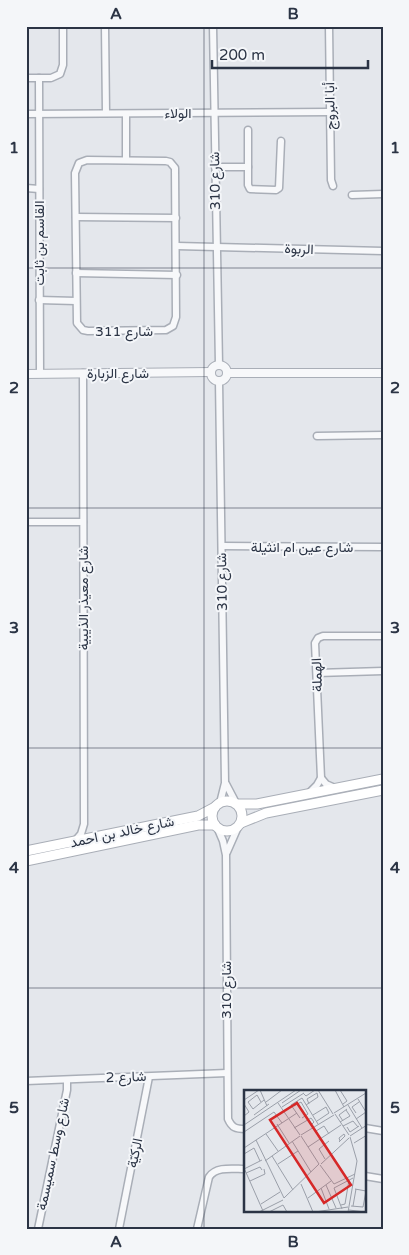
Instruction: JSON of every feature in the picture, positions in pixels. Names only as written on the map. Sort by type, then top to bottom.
[{"type":"main road","points":[[383,778],[251,805],[236,804],[228,801],[217,805],[212,814],[216,826],[225,831],[230,831],[266,813],[383,790]]},
{"type":"main road","points":[[236,804],[243,815],[240,825]]},
{"type":"main road","name":"شارع خالد بن احمد","points":[[26,852],[198,816],[217,805]]},
{"type":"main road","name":"شارع خالد بن احمد","points":[[26,861],[198,825],[216,826]]},
{"type":"street","points":[[26,78],[56,76],[62,69],[63,26]]},
{"type":"street","points":[[105,26],[106,113]]},
{"type":"street","name":"شارع 310","points":[[213,26],[219,365]]},
{"type":"street","name":"أبا البروج","points":[[328,26],[332,186]]},
{"type":"street","name":"القاسم بن ثابت","points":[[39,78],[40,373]]},
{"type":"street","name":"الولاء","points":[[26,114],[330,112]]},
{"type":"street","points":[[126,114],[126,160]]},
{"type":"street","points":[[248,130],[248,185],[250,189],[278,189],[280,186],[281,141]]},
{"type":"street","name":"شارع 311","points":[[87,160],[126,160],[166,161],[173,164],[176,173],[176,317],[173,326],[166,330],[83,330],[77,323],[75,173],[79,164],[87,160]]},
{"type":"street","points":[[215,167],[248,167]]},
{"type":"street","points":[[26,188],[39,189]]},
{"type":"street","points":[[352,195],[383,194]]},
{"type":"street","points":[[76,217],[176,218]]},
{"type":"street","points":[[177,246],[216,246]]},
{"type":"street","name":"الربوة","points":[[216,246],[383,251]]},
{"type":"street","points":[[76,273],[176,275]]},
{"type":"street","points":[[39,300],[76,301]]},
{"type":"street","points":[[219,365],[224,367],[227,373],[225,379],[219,381],[212,378],[211,372],[214,367],[219,365]]},
{"type":"street","name":"شارع الزبارة","points":[[26,374],[211,372]]},
{"type":"street","name":"شارع معيذر الذيبية","points":[[75,841],[81,834],[84,824],[83,373]]},
{"type":"street","points":[[227,373],[383,373]]},
{"type":"street","name":"شارع 310","points":[[217,805],[225,783],[219,381]]},
{"type":"street","points":[[317,436],[383,435]]},
{"type":"street","points":[[26,522],[83,522]]},
{"type":"street","name":"شارع عين ام انثيلة","points":[[222,546],[383,547]]},
{"type":"street","name":"الهملة","points":[[320,778],[316,644],[318,638],[323,636],[383,636]]},
{"type":"street","points":[[317,673],[383,671]]},
{"type":"street","points":[[309,793],[317,785],[320,778],[326,784],[335,788]]},
{"type":"street","name":"شارع 310","points":[[225,783],[236,804]]},
{"type":"street","points":[[84,824],[87,830],[96,837]]},
{"type":"street","name":"شارع 310","points":[[226,855],[240,825]]},
{"type":"street","name":"شارع 310","points":[[216,826],[223,841],[226,855],[226,1073],[228,1119],[236,1129],[244,1129]]},
{"type":"street","name":"شارع 2","points":[[26,1081],[226,1073]]},
{"type":"street","name":"الركيّة","points":[[119,1229],[149,1076]]},
{"type":"street","name":"شارع وسط سميسمة","points":[[38,1229],[67,1090],[67,1080]]},
{"type":"street","points":[[366,1128],[383,1131]]},
{"type":"street","points":[[197,1229],[209,1177],[212,1172],[244,1169]]},
{"type":"street","points":[[366,1176],[383,1179]]}]
